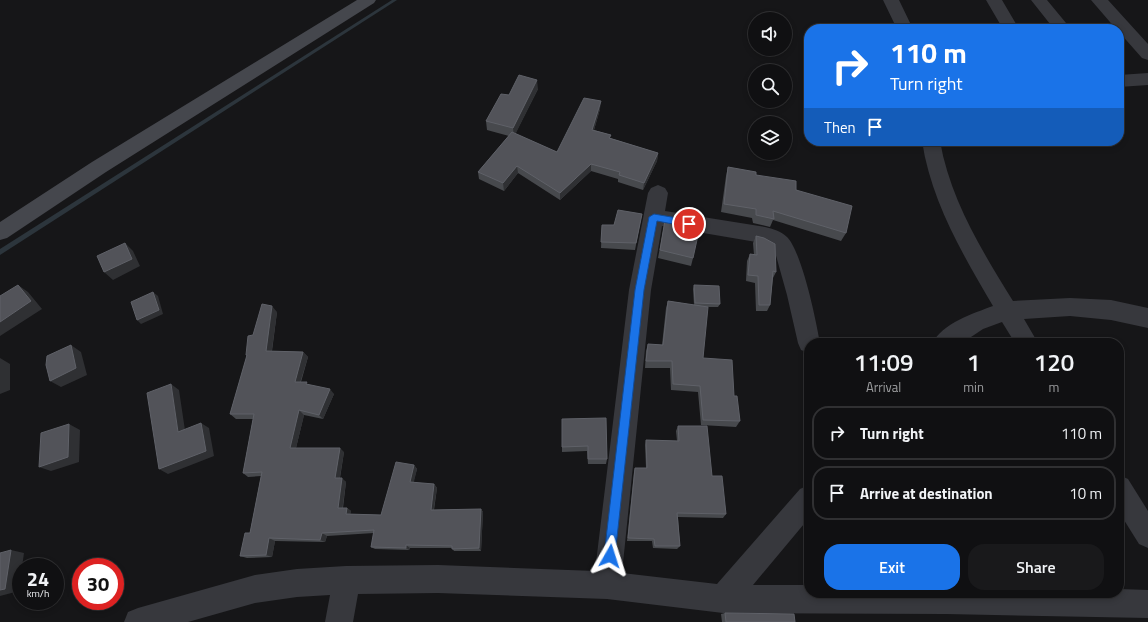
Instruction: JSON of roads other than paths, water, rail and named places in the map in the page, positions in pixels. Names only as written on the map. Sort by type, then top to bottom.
[{"type":"street","points":[[0,232],[106,163],[368,0]]},
{"type":"street","points":[[891,0],[903,24]]},
{"type":"street","points":[[994,0],[1008,24]]},
{"type":"street","points":[[1039,0],[1059,24]]},
{"type":"street","points":[[1099,0],[1121,24]]},
{"type":"street","points":[[1124,28],[1148,54]]},
{"type":"street","points":[[1124,81],[1148,79]]},
{"type":"street","points":[[932,146],[938,177],[945,195],[989,282],[1024,338]]},
{"type":"street","points":[[607,586],[640,290],[658,193]]},
{"type":"street","points":[[654,217],[759,234],[777,240],[782,245],[786,254],[797,288],[808,338]]},
{"type":"street","points":[[951,338],[975,322],[1006,311],[1070,307],[1111,310],[1148,318]]},
{"type":"street","points":[[1124,496],[1148,535]]},
{"type":"street","points":[[724,598],[804,504]]},
{"type":"street","points":[[138,622],[255,589],[297,583],[346,580],[438,579],[607,586],[724,598],[1148,604]]},
{"type":"street","points":[[339,622],[346,580]]},
{"type":"waterway","points":[[0,252],[395,0]]}]
